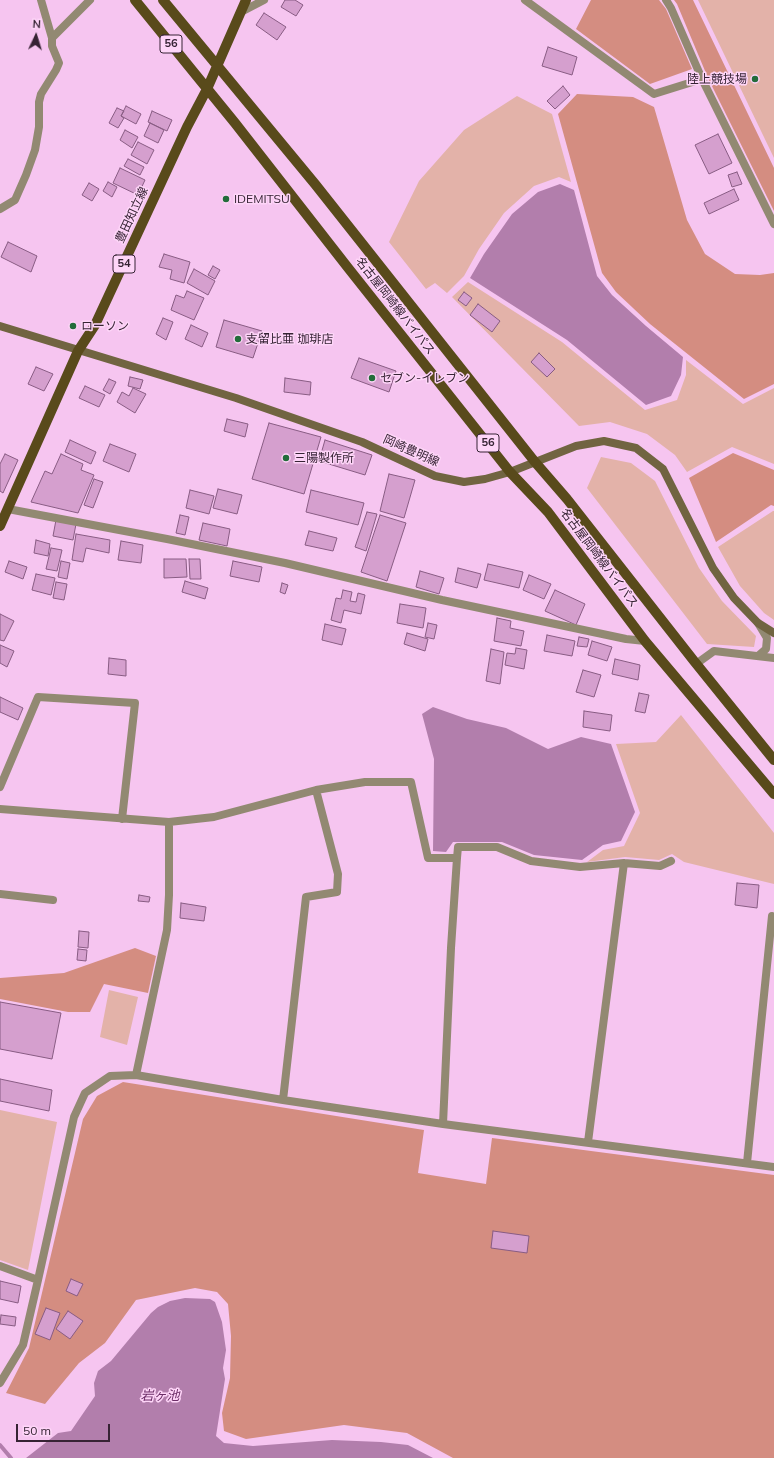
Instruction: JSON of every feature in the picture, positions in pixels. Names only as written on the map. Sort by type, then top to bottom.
[{"type":"main road","name":"名古屋岡崎線バイパス","points":[[135,0],[510,472],[548,512],[645,642],[774,794]]},
{"type":"main road","name":"名古屋岡崎線バイパス","points":[[163,0],[315,184],[774,760]]},
{"type":"main road","name":"豊田知立線","points":[[0,526],[4,508],[78,351],[95,325],[187,126],[207,89],[246,0]]},
{"type":"main road","name":"岡崎豊明線","points":[[0,326],[236,398],[362,442],[435,476],[464,482],[485,479],[510,472],[576,446],[604,441],[636,448],[663,469],[713,568],[734,598],[758,622],[774,633]]},
{"type":"street","points":[[0,209],[15,200],[26,175],[35,150],[39,127],[39,102],[41,94],[56,70],[59,62],[52,46],[52,38],[41,0]]},
{"type":"street","points":[[52,38],[90,0]]},
{"type":"street","points":[[241,12],[264,0]]},
{"type":"street","points":[[525,0],[654,94],[702,79]]},
{"type":"street","points":[[666,0],[671,8],[702,79],[774,224]]},
{"type":"street","points":[[4,508],[285,563],[442,600],[645,642]]},
{"type":"street","points":[[758,622],[767,638],[766,649],[758,656]]},
{"type":"street","points":[[696,664],[714,652],[774,658]]},
{"type":"street","points":[[0,787],[38,697],[135,703],[122,818]]},
{"type":"street","points":[[0,809],[169,822],[214,817],[316,790],[365,782],[411,782],[428,858],[457,858]]},
{"type":"street","points":[[283,1100],[306,897],[337,892],[338,874],[316,790]]},
{"type":"street","points":[[136,1075],[167,930],[169,895],[169,822]]},
{"type":"street","points":[[443,1124],[458,848],[497,847],[532,861],[580,867],[624,864],[660,866],[671,860]]},
{"type":"street","points":[[588,1142],[624,864]]},
{"type":"street","points":[[0,894],[53,900]]},
{"type":"street","points":[[747,1163],[772,916]]},
{"type":"street","points":[[0,1383],[22,1344],[38,1280],[74,1117],[86,1092],[110,1076],[136,1075],[283,1100],[443,1124],[774,1167]]},
{"type":"street","points":[[0,1266],[38,1280]]},
{"type":"shaded area","points":[[591,0],[659,0],[666,9],[692,69],[650,84],[576,29]]},
{"type":"shaded area","points":[[674,0],[693,0],[774,168],[774,211],[708,78]]},
{"type":"shaded area","name":"陸上競技場","points":[[698,0],[774,0],[774,158]]},
{"type":"shaded area","points":[[577,94],[633,97],[654,107],[687,220],[705,254],[735,274],[760,275],[774,273],[774,384],[744,399],[650,324],[616,292],[602,273],[558,114]]},
{"type":"shaded area","points":[[517,96],[552,114],[571,182],[559,177],[534,186],[504,213],[479,249],[464,276],[447,293],[435,283],[426,289],[389,242],[419,181],[464,130]]},
{"type":"shaded area","points":[[468,282],[562,342],[645,410],[677,400],[686,375],[686,360],[743,404],[774,388],[774,464],[732,447],[687,472],[675,455],[647,434],[610,422],[579,426],[452,297]]},
{"type":"shaded area","points":[[733,453],[774,470],[774,506],[771,505],[716,542],[689,478]]},
{"type":"shaded area","points":[[601,457],[631,463],[655,481],[699,568],[722,601],[756,636],[754,647],[707,644],[587,488]]},
{"type":"shaded area","points":[[773,511],[774,620],[764,613],[740,586],[718,547]]},
{"type":"shaded area","points":[[681,715],[774,833],[774,884],[684,862],[672,854],[659,860],[625,857],[587,862],[603,850],[624,846],[640,813],[616,744],[656,742]]},
{"type":"shaded area","points":[[135,948],[156,956],[148,993],[104,984],[90,1012],[68,1012],[0,999],[0,978],[64,973]]},
{"type":"shaded area","points":[[109,990],[138,997],[127,1045],[100,1037]]},
{"type":"shaded area","points":[[123,1082],[424,1130],[418,1173],[486,1184],[492,1138],[774,1175],[774,1458],[453,1458],[407,1433],[344,1425],[246,1439],[224,1431],[222,1413],[230,1378],[231,1336],[228,1304],[217,1292],[195,1288],[136,1300],[105,1343],[79,1363],[45,1404],[6,1393],[29,1348],[83,1119],[97,1096]]},
{"type":"shaded area","points":[[0,1110],[57,1122],[28,1270],[0,1260]]},
{"type":"water","points":[[560,184],[574,190],[597,276],[612,295],[683,357],[681,375],[671,396],[646,405],[567,340],[470,278],[484,254],[512,214],[538,192]]},
{"type":"water","points":[[433,707],[467,719],[506,728],[548,749],[581,737],[611,744],[635,812],[621,841],[603,845],[582,860],[534,855],[502,842],[453,842],[446,852],[433,851],[434,759],[422,714]]},
{"type":"water","name":"岩ヶ池","points":[[185,1298],[210,1299],[215,1302],[222,1322],[226,1350],[223,1368],[225,1379],[216,1436],[224,1443],[253,1446],[332,1440],[381,1442],[408,1445],[433,1458],[26,1458],[58,1433],[71,1431],[95,1396],[94,1383],[98,1371],[111,1361],[151,1313],[158,1307],[170,1301]]},
{"type":"building","points":[[285,0],[295,0],[303,5],[296,16],[281,7]]},
{"type":"building","points":[[264,13],[286,27],[277,40],[256,25]]},
{"type":"building","points":[[548,47],[577,57],[572,75],[542,66]]},
{"type":"building","points":[[563,86],[570,95],[555,109],[547,101]]},
{"type":"building","points":[[126,106],[141,114],[136,124],[121,116]]},
{"type":"building","points":[[117,108],[124,111],[121,116],[124,118],[118,128],[109,123]]},
{"type":"building","points":[[152,111],[172,120],[167,131],[148,122]]},
{"type":"building","points":[[150,123],[164,130],[158,143],[144,136]]},
{"type":"building","points":[[125,130],[138,137],[132,148],[120,140]]},
{"type":"building","points":[[718,134],[732,163],[709,174],[695,145]]},
{"type":"building","points":[[138,142],[154,150],[147,164],[131,155]]},
{"type":"building","points":[[128,159],[144,167],[140,175],[124,166]]},
{"type":"building","points":[[120,168],[145,180],[138,195],[113,183]]},
{"type":"building","points":[[737,172],[742,184],[732,187],[728,175]]},
{"type":"building","points":[[108,182],[117,187],[112,197],[103,191]]},
{"type":"building","points":[[89,183],[99,189],[92,201],[82,195]]},
{"type":"building","points":[[734,189],[739,200],[709,214],[704,203]]},
{"type":"building","points":[[8,242],[37,256],[31,272],[1,257]]},
{"type":"building","points":[[164,254],[190,262],[184,283],[170,279],[172,270],[159,267]]},
{"type":"building","points":[[213,266],[220,270],[215,279],[208,275]]},
{"type":"building","points":[[194,269],[215,281],[208,295],[187,283]]},
{"type":"building","points":[[187,291],[204,298],[194,320],[171,310],[176,295],[184,298]]},
{"type":"building","points":[[464,292],[472,298],[466,306],[458,300]]},
{"type":"building","points":[[478,304],[500,321],[492,332],[470,315]]},
{"type":"building","points":[[163,318],[173,322],[166,340],[156,334]]},
{"type":"building","points":[[224,320],[262,331],[253,358],[216,347]]},
{"type":"building","points":[[191,325],[208,333],[202,347],[185,339]]},
{"type":"building","points":[[539,353],[555,369],[547,377],[531,362]]},
{"type":"building","points":[[359,358],[396,371],[389,392],[351,378]]},
{"type":"building","points":[[36,367],[53,374],[44,391],[28,384]]},
{"type":"building","points":[[130,377],[143,380],[140,389],[128,386]]},
{"type":"building","points":[[285,378],[311,382],[310,395],[284,392]]},
{"type":"building","points":[[109,379],[116,382],[110,394],[103,390]]},
{"type":"building","points":[[85,386],[105,395],[99,407],[79,398]]},
{"type":"building","points":[[133,388],[146,394],[135,413],[117,402],[122,392],[129,396]]},
{"type":"building","points":[[227,419],[248,424],[245,437],[224,431]]},
{"type":"building","name":"三陽製作所","points":[[269,423],[321,437],[304,494],[252,479]]},
{"type":"building","points":[[70,440],[96,452],[91,464],[65,452]]},
{"type":"building","points":[[325,440],[372,455],[365,475],[319,461]]},
{"type":"building","points":[[110,444],[136,454],[129,472],[103,461]]},
{"type":"building","points":[[5,454],[18,460],[3,493],[0,491],[0,464]]},
{"type":"building","points":[[61,454],[83,464],[81,470],[94,475],[78,513],[31,502],[45,471],[52,474]]},
{"type":"building","points":[[389,474],[415,480],[404,518],[380,511]]},
{"type":"building","points":[[94,479],[103,482],[93,508],[84,505]]},
{"type":"building","points":[[218,489],[242,495],[237,514],[213,508]]},
{"type":"building","points":[[190,490],[214,496],[209,514],[186,508]]},
{"type":"building","points":[[311,490],[364,503],[358,525],[306,512]]},
{"type":"building","points":[[367,512],[377,514],[366,551],[355,547]]},
{"type":"building","points":[[180,515],[189,517],[185,535],[176,533]]},
{"type":"building","points":[[380,515],[406,523],[387,581],[361,572]]},
{"type":"building","points":[[56,520],[76,524],[73,540],[53,536]]},
{"type":"building","points":[[203,523],[230,529],[227,546],[199,540]]},
{"type":"building","points":[[309,531],[337,538],[333,551],[305,545]]},
{"type":"building","points":[[76,534],[110,540],[109,553],[86,548],[83,562],[72,560]]},
{"type":"building","points":[[36,540],[50,544],[48,556],[34,553]]},
{"type":"building","points":[[121,541],[143,545],[141,563],[118,560]]},
{"type":"building","points":[[51,548],[62,550],[57,571],[46,569]]},
{"type":"building","points":[[164,559],[186,559],[187,577],[164,578]]},
{"type":"building","points":[[189,559],[200,559],[201,579],[190,579]]},
{"type":"building","points":[[9,561],[27,567],[23,579],[5,572]]},
{"type":"building","points":[[61,561],[70,563],[67,579],[58,577]]},
{"type":"building","points":[[233,561],[262,567],[259,582],[230,576]]},
{"type":"building","points":[[488,564],[523,572],[519,588],[484,580]]},
{"type":"building","points":[[458,568],[481,574],[477,588],[455,582]]},
{"type":"building","points":[[420,571],[444,578],[439,594],[416,587]]},
{"type":"building","points":[[36,574],[55,578],[51,595],[32,590]]},
{"type":"building","points":[[529,575],[551,584],[544,599],[523,590]]},
{"type":"building","points":[[185,581],[208,588],[205,599],[182,592]]},
{"type":"building","points":[[56,582],[67,584],[64,600],[53,598]]},
{"type":"building","points":[[282,583],[288,585],[285,594],[280,592]]},
{"type":"building","points":[[343,590],[352,592],[350,601],[356,602],[358,593],[365,595],[361,614],[344,610],[341,623],[331,620],[336,598],[341,599]]},
{"type":"building","points":[[555,590],[585,604],[576,625],[545,611]]},
{"type":"building","points":[[400,604],[426,608],[423,628],[397,623]]},
{"type":"building","points":[[0,614],[14,621],[4,641],[0,640]]},
{"type":"building","points":[[497,618],[511,621],[510,628],[524,631],[521,646],[494,641]]},
{"type":"building","points":[[428,623],[437,625],[434,639],[425,637]]},
{"type":"building","points":[[325,624],[346,629],[342,645],[322,640]]},
{"type":"building","points":[[407,633],[428,639],[425,651],[404,644]]},
{"type":"building","points":[[547,635],[575,641],[572,656],[544,651]]},
{"type":"building","points":[[579,637],[589,639],[587,647],[577,646]]},
{"type":"building","points":[[592,641],[612,647],[607,661],[588,655]]},
{"type":"building","points":[[0,645],[14,651],[7,667],[0,663]]},
{"type":"building","points":[[516,648],[527,650],[524,669],[505,665],[507,653],[515,654]]},
{"type":"building","points":[[491,649],[504,652],[500,684],[486,681]]},
{"type":"building","points":[[109,658],[126,660],[126,676],[108,674]]},
{"type":"building","points":[[615,659],[640,665],[638,680],[612,674]]},
{"type":"building","points":[[583,670],[601,675],[594,697],[576,692]]},
{"type":"building","points":[[639,693],[649,695],[645,713],[635,711]]},
{"type":"building","points":[[0,697],[23,708],[18,720],[0,712]]},
{"type":"building","points":[[584,711],[612,715],[610,731],[583,727]]},
{"type":"building","points":[[737,883],[759,885],[757,908],[735,905]]},
{"type":"building","points":[[139,895],[150,897],[149,902],[138,901]]},
{"type":"building","points":[[181,903],[206,907],[204,921],[180,918]]},
{"type":"building","points":[[79,931],[89,932],[88,948],[78,947]]},
{"type":"building","points":[[78,949],[87,950],[86,961],[77,960]]},
{"type":"building","points":[[0,1002],[61,1013],[52,1059],[0,1049]]},
{"type":"building","points":[[0,1079],[52,1090],[49,1111],[0,1101]]},
{"type":"building","points":[[493,1231],[529,1236],[527,1253],[491,1248]]},
{"type":"building","points":[[71,1279],[83,1284],[77,1296],[66,1291]]},
{"type":"building","points":[[0,1281],[21,1286],[18,1303],[0,1299]]},
{"type":"building","points":[[46,1308],[60,1313],[50,1340],[35,1334]]},
{"type":"building","points":[[68,1311],[83,1321],[70,1339],[56,1329]]},
{"type":"building","points":[[1,1315],[16,1317],[15,1326],[0,1324]]},
{"type":"waterway","points":[[0,1445],[11,1458]]},
{"type":"place","name":"陸上競技場","points":[[755,79]]},
{"type":"place","name":"IDEMITSU","points":[[226,199]]},
{"type":"place","name":"ローソン","points":[[73,326]]},
{"type":"place","name":"支留比亜 珈琲店","points":[[238,339]]},
{"type":"place","name":"セブン-イレブン","points":[[372,378]]},
{"type":"place","name":"三陽製作所","points":[[286,458]]}]
